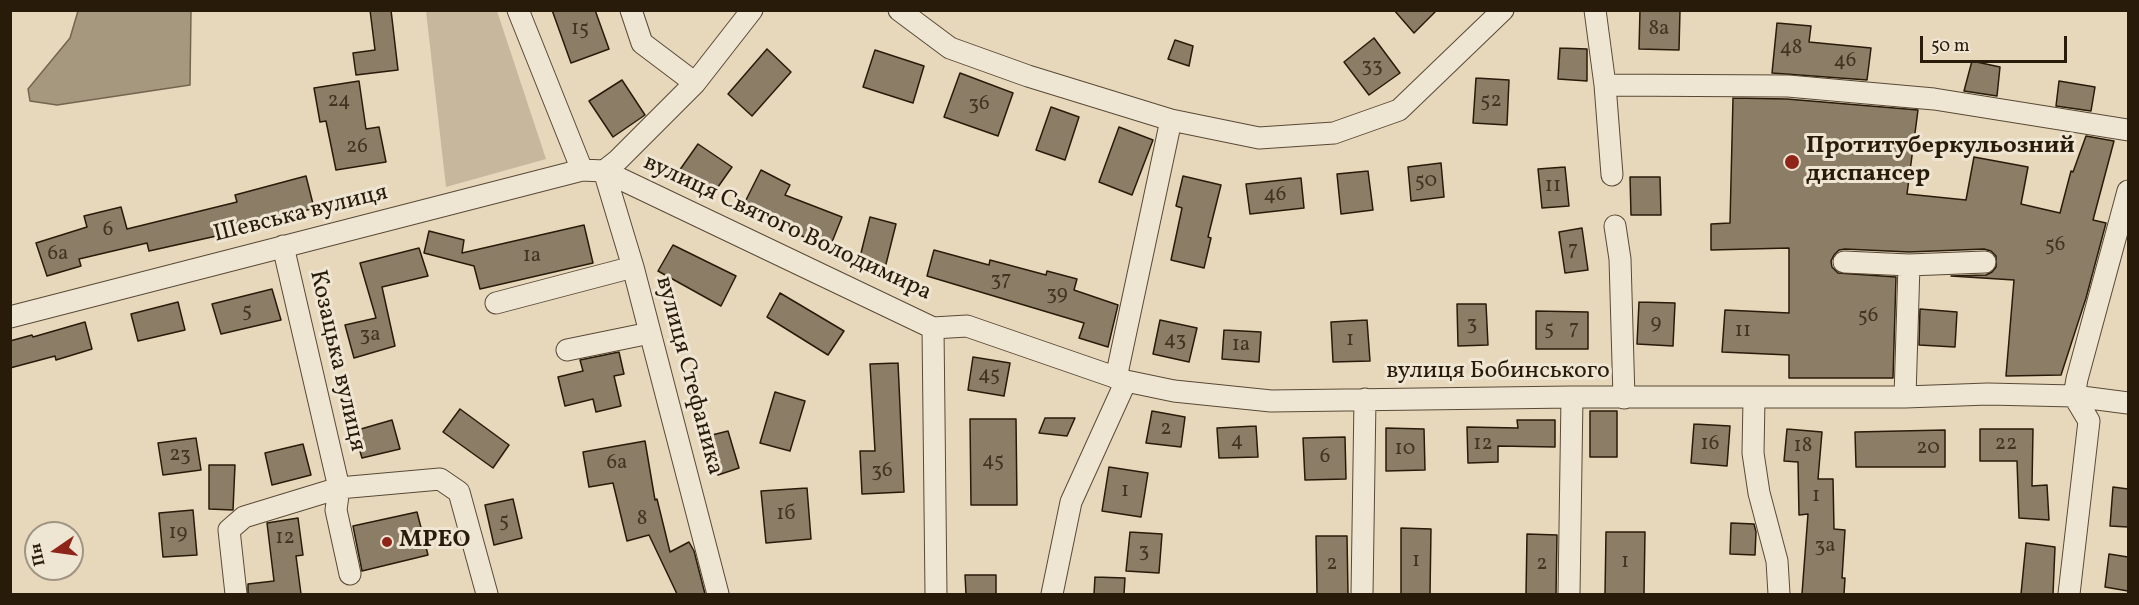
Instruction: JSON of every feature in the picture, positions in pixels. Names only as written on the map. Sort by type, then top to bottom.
[{"type":"street","points":[[518,10],[582,170]]},
{"type":"street","points":[[631,10],[642,43],[695,83]]},
{"type":"street","points":[[604,171],[618,160],[695,83],[752,10]]},
{"type":"street","points":[[898,10],[950,48],[1028,76],[1171,120],[1259,138],[1335,133],[1399,110],[1503,10]]},
{"type":"street","points":[[1595,10],[1605,85],[1612,175]]},
{"type":"street","points":[[1605,85],[1788,86],[1934,99],[2128,130]]},
{"type":"street","points":[[1052,594],[1071,502],[1121,379],[1171,120]]},
{"type":"street","name":"Шевська вулиця","points":[[10,317],[582,170],[604,171]]},
{"type":"street","name":"вулиця Стефаника","points":[[604,171],[633,267],[718,594]]},
{"type":"street","name":"вулиця Святого Володимира","points":[[604,171],[933,328],[936,594]]},
{"type":"street","points":[[2069,594],[2089,421],[2074,396],[2128,191]]},
{"type":"street","points":[[1615,226],[1620,259],[1624,398]]},
{"type":"street","name":"Козацька вулиця","points":[[283,246],[339,488]]},
{"type":"street","points":[[1844,262],[1909,265],[1985,262]]},
{"type":"street","points":[[1905,397],[1909,265]]},
{"type":"street","points":[[496,303],[633,267]]},
{"type":"street","name":"вулиця Бобинського","points":[[933,328],[967,326],[1121,379],[1174,391],[1271,401],[1572,397],[1754,399],[1988,394],[2074,396],[2128,403]]},
{"type":"street","points":[[567,350],[650,333]]},
{"type":"street","points":[[1569,594],[1572,397]]},
{"type":"street","points":[[1362,594],[1365,399]]},
{"type":"street","points":[[1754,399],[1754,453],[1759,493],[1777,561],[1779,594]]},
{"type":"street","name":"Козацька вулиця","points":[[236,594],[229,530],[244,517],[339,488],[441,479],[459,492],[487,594]]},
{"type":"street","points":[[339,488],[336,510],[350,574]]},
{"type":"shaded area","points":[[78,11],[191,11],[190,85],[57,105],[30,101],[28,89],[70,38]]},
{"type":"shaded area","points":[[426,11],[497,11],[546,159],[446,187]]},
{"type":"building","points":[[370,10],[391,10],[398,70],[356,75],[353,53],[375,50]]},
{"type":"building","points":[[552,10],[595,10],[609,49],[571,63]]},
{"type":"building","points":[[1394,10],[1437,10],[1414,33]]},
{"type":"building","points":[[1640,10],[1680,10],[1679,50],[1639,49]]},
{"type":"building","points":[[1777,23],[1811,26],[1809,42],[1871,48],[1867,80],[1772,73]]},
{"type":"building","points":[[1374,38],[1400,73],[1369,95],[1344,62]]},
{"type":"building","points":[[1175,40],[1193,46],[1189,66],[1168,59]]},
{"type":"building","points":[[1560,48],[1587,49],[1587,81],[1558,79]]},
{"type":"building","points":[[767,49],[791,72],[752,116],[728,94]]},
{"type":"building","points":[[875,50],[924,66],[913,103],[863,87]]},
{"type":"building","points":[[1972,61],[2000,67],[1997,96],[1964,91]]},
{"type":"building","points":[[960,73],[1013,93],[998,136],[944,117]]},
{"type":"building","points":[[1476,78],[1509,80],[1507,125],[1473,123]]},
{"type":"building","points":[[622,80],[645,115],[613,137],[589,101]]},
{"type":"building","points":[[359,81],[366,129],[379,127],[386,162],[336,170],[326,121],[320,122],[314,88]]},
{"type":"building","points":[[2059,81],[2095,87],[2091,111],[2056,106]]},
{"type":"building","points":[[1733,98],[1787,99],[1918,110],[1907,194],[1966,200],[1974,157],[2028,167],[2021,204],[2060,213],[2071,171],[2073,172],[2086,136],[2114,141],[2093,220],[2106,223],[2086,298],[2061,375],[2006,376],[2014,280],[1951,276],[1986,275],[1992,272],[1996,267],[1996,256],[1984,249],[1909,252],[1845,249],[1839,250],[1834,255],[1831,261],[1832,267],[1838,273],[1896,277],[1893,378],[1789,378],[1789,355],[1722,352],[1725,310],[1789,313],[1789,248],[1711,250],[1711,224],[1730,223]]},
{"type":"building","points":[[1051,107],[1079,117],[1065,160],[1036,150]]},
{"type":"building","points":[[1119,127],[1153,140],[1132,195],[1099,182]]},
{"type":"building","points":[[698,144],[732,167],[713,194],[679,171]]},
{"type":"building","points":[[1441,163],[1444,197],[1411,201],[1408,167]]},
{"type":"building","points":[[1565,167],[1569,206],[1542,208],[1538,169]]},
{"type":"building","points":[[761,170],[790,185],[785,195],[842,217],[830,247],[789,231],[790,228],[744,204]]},
{"type":"building","points":[[1368,171],[1373,210],[1341,214],[1337,174]]},
{"type":"building","points":[[306,176],[314,208],[221,235],[149,251],[147,243],[79,259],[81,266],[47,276],[36,243],[87,227],[84,216],[121,207],[127,229],[237,202],[235,195]]},
{"type":"building","points":[[1183,176],[1221,185],[1208,237],[1211,238],[1204,268],[1171,260],[1182,208],[1176,206]]},
{"type":"building","points":[[1630,177],[1660,177],[1661,215],[1631,215]]},
{"type":"building","points":[[1301,178],[1304,208],[1250,214],[1246,184]]},
{"type":"building","points":[[870,217],[896,224],[885,268],[859,261]]},
{"type":"building","points":[[584,225],[593,263],[480,289],[474,266],[424,253],[429,231],[464,240],[462,253]]},
{"type":"building","points":[[1582,228],[1588,270],[1565,273],[1559,232]]},
{"type":"building","points":[[673,245],[736,276],[721,306],[658,271]]},
{"type":"building","points":[[419,248],[428,276],[382,287],[395,346],[354,358],[345,325],[376,318],[360,263]]},
{"type":"building","points":[[934,250],[989,265],[990,260],[1046,275],[1047,271],[1077,279],[1074,290],[1118,305],[1108,347],[1079,338],[1084,323],[927,276]]},
{"type":"building","points":[[272,289],[281,320],[221,334],[212,304]]},
{"type":"building","points":[[780,293],[844,331],[828,355],[767,317]]},
{"type":"building","points":[[178,302],[185,330],[138,341],[131,314]]},
{"type":"building","points":[[1639,302],[1675,303],[1673,346],[1637,344]]},
{"type":"building","points":[[1457,304],[1486,304],[1488,345],[1458,346]]},
{"type":"building","points":[[1920,309],[1957,312],[1955,347],[1919,345]]},
{"type":"building","points":[[1536,311],[1588,312],[1588,349],[1536,349]]},
{"type":"building","points":[[1160,320],[1197,328],[1189,362],[1153,354]]},
{"type":"building","points":[[1367,320],[1370,361],[1333,362],[1331,322]]},
{"type":"building","points":[[85,322],[92,349],[56,360],[55,356],[10,368],[10,341]]},
{"type":"building","points":[[1224,330],[1261,332],[1259,362],[1222,359]]},
{"type":"building","points":[[619,352],[624,374],[614,376],[621,406],[596,412],[593,399],[565,406],[558,377],[583,371],[580,360]]},
{"type":"building","points":[[973,357],[1010,363],[1004,396],[968,390]]},
{"type":"building","points":[[898,363],[904,492],[862,494],[860,451],[875,451],[870,364]]},
{"type":"building","points":[[775,392],[805,401],[790,451],[760,443]]},
{"type":"building","points":[[460,409],[509,445],[493,468],[443,432]]},
{"type":"building","points":[[1152,411],[1185,417],[1181,447],[1146,443]]},
{"type":"building","points":[[1590,411],[1617,411],[1617,457],[1590,457]]},
{"type":"building","points":[[1045,418],[1075,418],[1067,436],[1039,433]]},
{"type":"building","points":[[970,419],[1016,419],[1017,505],[971,505]]},
{"type":"building","points":[[392,420],[400,449],[362,458],[354,431]]},
{"type":"building","points":[[1517,420],[1555,420],[1555,447],[1498,446],[1498,462],[1468,463],[1467,427],[1518,428]]},
{"type":"building","points":[[1694,424],[1730,426],[1727,466],[1691,463]]},
{"type":"building","points":[[1256,426],[1258,457],[1219,458],[1217,428]]},
{"type":"building","points":[[1386,428],[1424,429],[1425,470],[1386,471]]},
{"type":"building","points":[[1787,429],[1822,432],[1818,479],[1833,479],[1834,529],[1845,530],[1842,578],[1845,578],[1844,594],[1802,594],[1808,514],[1799,515],[1798,462],[1784,461]]},
{"type":"building","points":[[1980,429],[2033,429],[2032,486],[2047,485],[2049,520],[2019,518],[2017,461],[1980,461]]},
{"type":"building","points":[[1945,430],[1945,467],[1856,467],[1855,432]]},
{"type":"building","points":[[728,431],[739,468],[718,475],[708,436]]},
{"type":"building","points":[[1345,437],[1346,479],[1305,480],[1303,438]]},
{"type":"building","points":[[196,438],[201,470],[163,475],[158,443]]},
{"type":"building","points":[[645,441],[655,500],[657,499],[670,552],[689,542],[694,551],[705,594],[677,594],[649,535],[627,541],[613,483],[589,487],[583,452]]},
{"type":"building","points":[[303,444],[311,475],[272,485],[265,453]]},
{"type":"building","points":[[209,465],[235,465],[233,510],[209,509]]},
{"type":"building","points":[[1109,467],[1148,473],[1141,517],[1102,511]]},
{"type":"building","points":[[2113,487],[2128,489],[2128,527],[2110,526]]},
{"type":"building","points":[[807,488],[811,539],[766,543],[761,491]]},
{"type":"building","points":[[513,499],[522,538],[494,545],[485,505]]},
{"type":"building","points":[[193,510],[197,555],[163,557],[159,513]]},
{"type":"building","name":"МРЕО","points":[[417,512],[428,555],[362,571],[353,526]]},
{"type":"building","points":[[298,518],[303,555],[296,556],[301,594],[248,594],[248,584],[274,581],[267,523]]},
{"type":"building","points":[[1731,523],[1754,524],[1755,555],[1730,554]]},
{"type":"building","points":[[1401,528],[1431,529],[1430,594],[1401,594]]},
{"type":"building","points":[[1130,532],[1162,534],[1159,573],[1126,571]]},
{"type":"building","points":[[1606,532],[1645,532],[1644,594],[1605,594]]},
{"type":"building","points":[[1527,534],[1557,535],[1556,594],[1526,594]]},
{"type":"building","points":[[1316,536],[1347,536],[1348,594],[1317,594]]},
{"type":"building","points":[[2026,543],[2055,547],[2053,594],[2021,594]]},
{"type":"building","points":[[2109,554],[2128,557],[2128,591],[2105,587]]},
{"type":"building","points":[[965,575],[996,575],[996,594],[966,594]]},
{"type":"building","points":[[1095,577],[1125,578],[1124,594],[1094,594]]},
{"type":"place","name":"Протитуберкульозний диспансер","points":[[1792,162]]},
{"type":"place","name":"МРЕО","points":[[387,542]]}]
